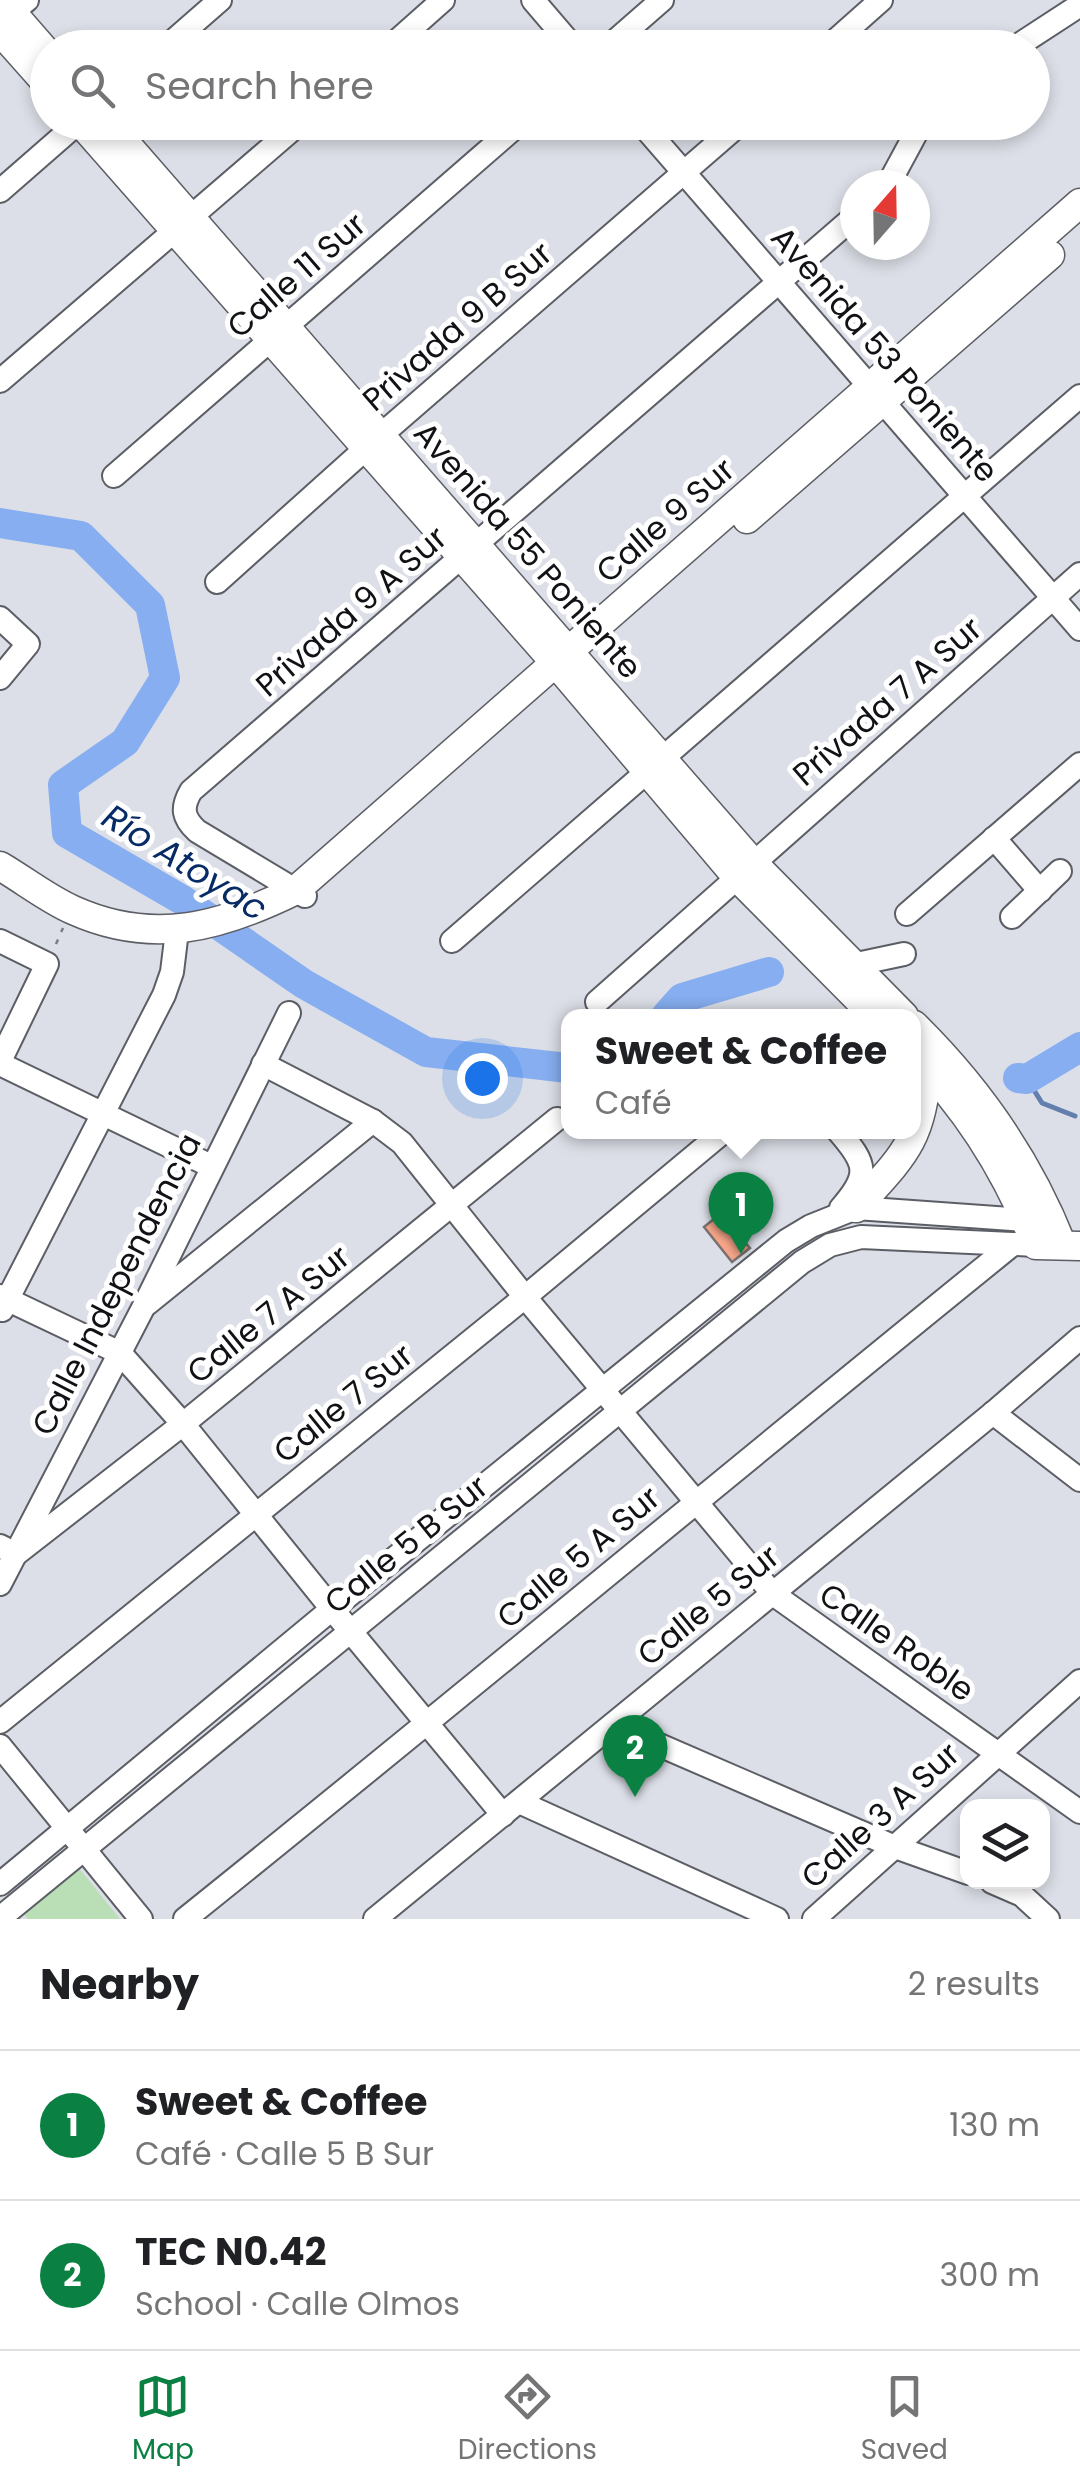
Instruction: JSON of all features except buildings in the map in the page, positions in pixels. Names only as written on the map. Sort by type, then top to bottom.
[{"type":"main road","points":[[8,13],[30,36]]},
{"type":"main road","points":[[8,13],[30,53]]},
{"type":"main road","name":"Avenida 55 Poniente","points":[[98,140],[182,223],[868,1009]]},
{"type":"main road","name":"Avenida 55 Poniente","points":[[120,140],[182,223]]},
{"type":"main road","name":"Calle 9 Sur","points":[[191,936],[259,915],[301,894],[876,394],[1080,203]]},
{"type":"main road","name":"Calle 9 Sur","points":[[876,394],[1080,228]]},
{"type":"main road","points":[[0,866],[71,910],[120,927],[191,936]]},
{"type":"main road","name":"Avenida 55 Poniente","points":[[744,869],[897,1009]]},
{"type":"main road","points":[[0,882],[65,922],[119,940],[191,936]]},
{"type":"main road","points":[[921,1034],[974,1091],[1027,1170],[1050,1235]]},
{"type":"main road","points":[[921,1063],[980,1136],[1050,1235]]},
{"type":"main road","points":[[921,1068],[926,1101],[921,1116]]},
{"type":"main road","points":[[846,1211],[900,1159],[913,1139]]},
{"type":"street","points":[[186,30],[220,0]]},
{"type":"street","points":[[409,30],[443,0]]},
{"type":"street","points":[[533,0],[559,30]]},
{"type":"street","points":[[628,30],[662,0]]},
{"type":"street","points":[[847,30],[881,0]]},
{"type":"street","points":[[1042,30],[1080,6]]},
{"type":"street","points":[[0,192],[59,140]]},
{"type":"street","points":[[0,381],[281,140]]},
{"type":"street","name":"Calle 11 Sur","points":[[114,476],[500,140]]},
{"type":"street","name":"Avenida 53 Poniente","points":[[656,140],[1080,629]]},
{"type":"street","name":"Privada 9 B Sur","points":[[217,582],[373,441],[722,140]]},
{"type":"street","points":[[896,170],[912,140]]},
{"type":"street","name":"Privada 9 A Sur","points":[[301,894],[196,831],[186,820],[183,805],[192,792],[840,229]]},
{"type":"street","points":[[452,940],[1080,396]]},
{"type":"street","name":"Privada 7 A Sur","points":[[597,1002],[1080,574]]},
{"type":"street","points":[[0,618],[28,644],[0,678]]},
{"type":"street","points":[[907,914],[1080,764]]},
{"type":"street","points":[[994,838],[1040,890]]},
{"type":"street","points":[[1012,917],[1060,871]]},
{"type":"street","points":[[191,936],[164,995],[2,1303],[120,1353],[183,1424],[428,1725],[511,1808],[776,1919]]},
{"type":"street","points":[[0,941],[51,956],[0,1062],[211,1166]]},
{"type":"street","points":[[852,965],[904,954]]},
{"type":"street","name":"Calle Independencia","points":[[0,1584],[8,1550],[120,1353],[289,1012]]},
{"type":"street","name":"Calle Roble","points":[[263,1064],[374,1121],[402,1143],[773,1594],[1080,1812]]},
{"type":"street","name":"Calle 7 A Sur","points":[[8,1550],[183,1424],[557,1119]]},
{"type":"street","points":[[143,1308],[374,1121]]},
{"type":"street","name":"Calle 7 Sur","points":[[0,1722],[715,1139]]},
{"type":"street","points":[[846,1139],[860,1155],[863,1168],[846,1211],[1050,1235]]},
{"type":"street","name":"Calle 5 B Sur","points":[[8,1903],[67,1827],[786,1242],[846,1211]]},
{"type":"street","name":"Calle 5 B Sur","points":[[8,1903],[84,1848],[802,1262],[830,1245],[861,1236],[1050,1235]]},
{"type":"street","name":"Calle 5 A Sur","points":[[185,1919],[428,1725],[696,1501],[1050,1235]]},
{"type":"street","name":"Calle 5 Sur","points":[[375,1919],[993,1414],[1080,1338]]},
{"type":"street","points":[[993,1414],[1080,1480]]},
{"type":"street","name":"Calle 3 A Sur","points":[[814,1919],[1080,1681]]},
{"type":"street","points":[[613,1724],[895,1847],[960,1869]]},
{"type":"street","points":[[0,1746],[141,1919]]},
{"type":"street","points":[[1008,1889],[1022,1895],[1048,1919]]},
{"type":"path","points":[[51,956],[62,930]]},
{"type":"green space","points":[[74,1862],[120,1919],[28,1919],[18,1907]]},
{"type":"waterway","name":"Río Atoyac","points":[[0,523],[81,536],[150,605],[165,678],[125,742],[63,785],[67,833],[184,901],[304,984],[426,1052],[561,1067]]},
{"type":"waterway","name":"Río Atoyac","points":[[672,1009],[682,998],[769,972]]},
{"type":"waterway","name":"Río Atoyac","points":[[1018,1078],[1027,1079],[1080,1047]]},
{"type":"waterway","points":[[1027,1079],[1042,1103],[1075,1116]]},
{"type":"place","name":"Sweet & Coffee","points":[[741,1254]]},
{"type":"place","name":"TEC N0.42","points":[[635,1797]]}]
